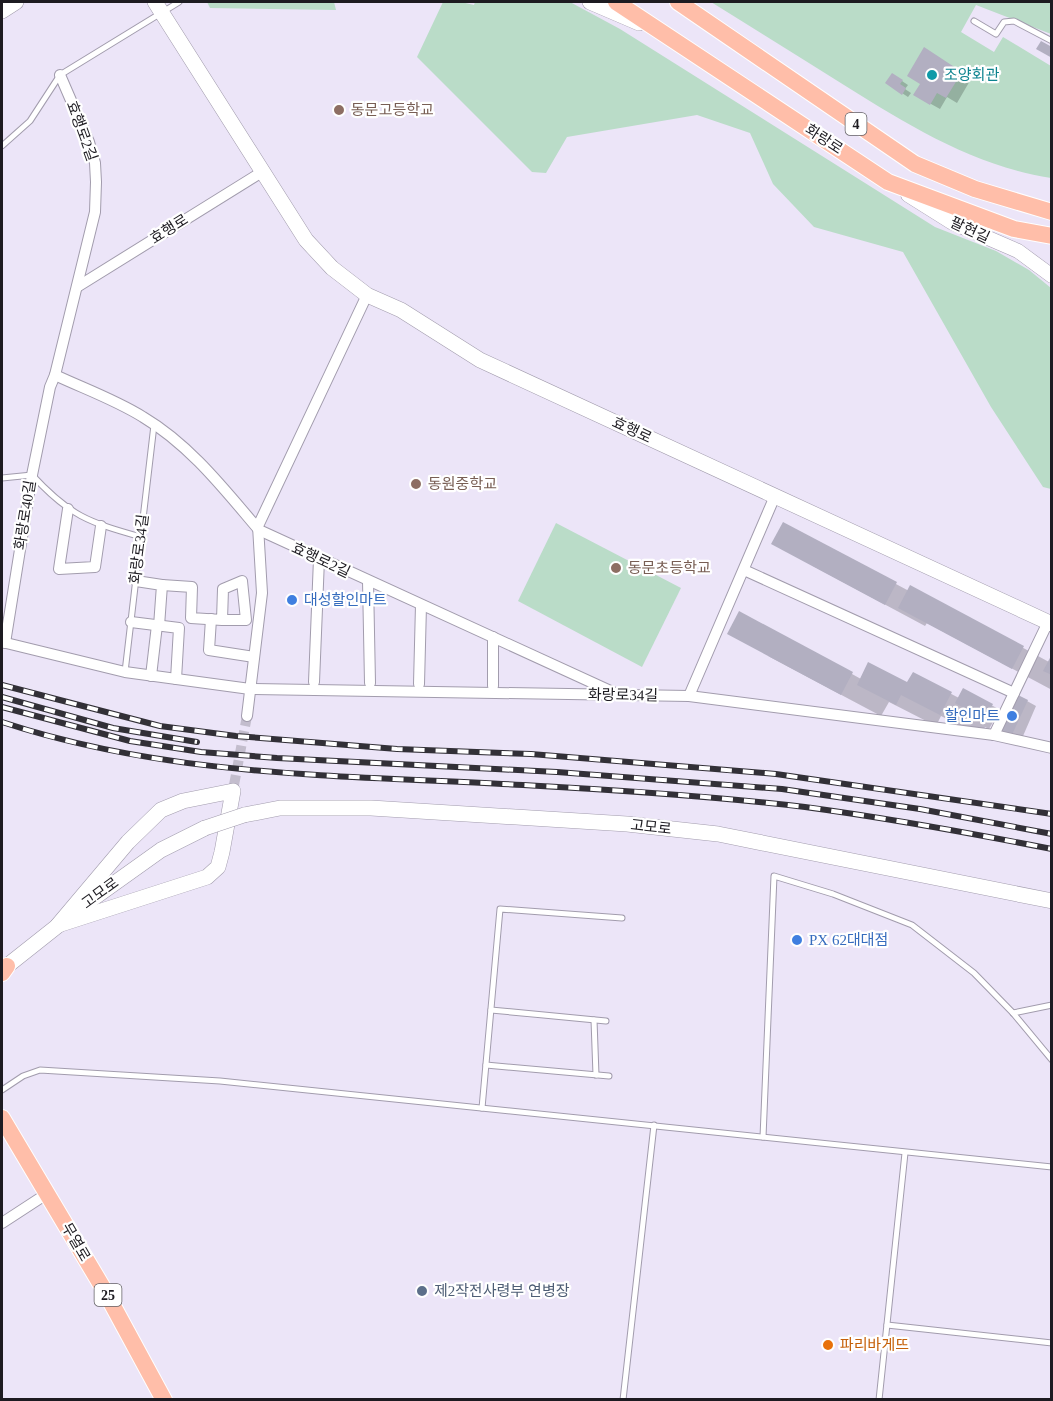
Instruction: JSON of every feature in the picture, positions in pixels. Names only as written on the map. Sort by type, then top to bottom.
[{"type":"main road","points":[[2,11],[16,2]]},
{"type":"main road","points":[[590,2],[659,32]]},
{"type":"main road","name":"화랑로","points":[[616,2],[888,182],[1014,229],[1052,236]]},
{"type":"main road","name":"화랑로","points":[[678,2],[915,164],[975,189],[1052,212]]},
{"type":"main road","name":"효행로","points":[[159,7],[306,240],[332,268],[367,295],[401,310],[480,360],[1050,623]]},
{"type":"main road","points":[[234,788],[218,867],[207,877],[58,925],[128,842],[161,810],[183,801],[234,788]]},
{"type":"main road","name":"고모로","points":[[3,970],[58,925],[161,850],[206,828],[244,814],[280,808],[371,808],[627,824],[718,834],[1052,902]]},
{"type":"main road","name":"무열로","points":[[2,1118],[48,1193],[164,1400]]},
{"type":"street","name":"효행로2길","points":[[50,387],[56,375],[94,212],[95,162],[60,75]]},
{"type":"street","name":"효행로","points":[[77,287],[262,172]]},
{"type":"street","name":"팔현길","points":[[888,182],[951,222],[1018,251],[1052,276]]},
{"type":"street","points":[[247,716],[262,593],[258,530],[367,295]]},
{"type":"street","name":"효행로2길","points":[[56,375],[109,400],[154,425],[196,459],[258,530],[621,695]]},
{"type":"street","name":"화랑로40길","points":[[3,643],[32,475],[50,387]]},
{"type":"street","points":[[689,696],[775,496]]},
{"type":"street","points":[[68,509],[59,569],[95,567],[101,526]]},
{"type":"street","points":[[314,682],[319,559]]},
{"type":"street","points":[[744,570],[1014,693]]},
{"type":"street","points":[[136,581],[192,587],[191,618],[222,620]]},
{"type":"street","points":[[368,581],[370,683]]},
{"type":"street","points":[[151,676],[162,585]]},
{"type":"street","points":[[418,684],[422,605]]},
{"type":"street","points":[[211,619],[209,650],[254,657]]},
{"type":"street","points":[[131,622],[178,628],[176,679]]},
{"type":"street","points":[[994,735],[1050,623]]},
{"type":"street","points":[[493,637],[493,686]]},
{"type":"street","name":"화랑로34길","points":[[3,643],[125,672],[250,688],[689,696],[994,735],[1052,748]]},
{"type":"street","points":[[2,1222],[48,1193]]},
{"type":"lane","points":[[2,146],[30,121],[60,75],[159,7],[179,2]]},
{"type":"lane","points":[[974,21],[996,34],[1004,22],[1014,21],[1052,41]]},
{"type":"lane","name":"화랑로34길","points":[[125,672],[154,425]]},
{"type":"lane","points":[[2,478],[32,475],[68,509],[101,526],[141,537]]},
{"type":"lane","points":[[763,1137],[774,876],[833,894],[912,925],[974,974],[1013,1012],[1052,1060]]},
{"type":"lane","points":[[482,1108],[500,909],[622,918]]},
{"type":"lane","points":[[1013,1012],[1052,1005]]},
{"type":"lane","points":[[491,1010],[606,1021]]},
{"type":"lane","points":[[594,1020],[596,1075]]},
{"type":"lane","points":[[486,1065],[609,1076]]},
{"type":"lane","points":[[2,1090],[23,1076],[40,1070],[220,1081],[1052,1167]]},
{"type":"lane","points":[[623,1400],[654,1125]]},
{"type":"lane","points":[[879,1400],[906,1153]]},
{"type":"lane","points":[[887,1325],[1052,1342]]},
{"type":"green space","points":[[207,2],[334,2],[336,10],[210,8]]},
{"type":"green space","points":[[443,2],[474,5],[475,2],[570,2],[620,29],[935,227],[996,251],[1029,270],[1051,288],[1051,489],[1043,487],[991,407],[903,252],[814,227],[773,184],[750,133],[697,115],[567,137],[546,173],[532,172],[417,57]]},
{"type":"green space","points":[[711,2],[1051,2],[1051,34],[976,5],[961,32],[994,52],[1003,37],[1051,66],[1051,178],[994,164],[939,140],[887,111]]},
{"type":"green space","points":[[556,523],[681,588],[642,667],[518,601]]},
{"type":"building","points":[[1041,41],[1052,47],[1052,58],[1036,49]]},
{"type":"building","points":[[924,47],[962,72],[946,98],[937,93],[930,105],[913,95],[920,84],[907,76]]},
{"type":"building","points":[[892,73],[903,80],[900,84],[906,88],[902,95],[885,83]]},
{"type":"building","points":[[783,522],[897,582],[885,605],[771,544]]},
{"type":"building","points":[[910,585],[1024,646],[1012,669],[898,608]]},
{"type":"building","points":[[739,611],[853,672],[841,695],[727,634]]},
{"type":"building","points":[[1052,654],[1052,675],[1043,671]]},
{"type":"building","points":[[868,662],[907,682],[913,672],[952,692],[940,715],[901,695],[896,705],[857,685]]},
{"type":"building","points":[[963,688],[993,704],[985,719],[972,712],[969,719],[959,714],[962,707],[955,703]]},
{"type":"building","name":"할인마트","points":[[1014,693],[1028,700],[1010,739],[996,732]]},
{"type":"tunnel","points":[[234,785],[247,716]]},
{"type":"railway","points":[[2,685],[160,726],[236,736],[397,749],[531,754],[776,774],[1052,814]]},
{"type":"railway","points":[[2,697],[113,728],[197,742]]},
{"type":"railway","points":[[2,707],[130,741],[201,752],[557,772],[782,789],[920,809],[1052,834]]},
{"type":"railway","points":[[2,722],[66,740],[130,754],[195,764],[260,771],[594,789],[770,803],[898,821],[1052,849]]},
{"type":"place","name":"조양회관","points":[[932,75]]},
{"type":"place","name":"동문고등학교","points":[[339,110]]},
{"type":"place","name":"동원중학교","points":[[416,484]]},
{"type":"place","name":"동문초등학교","points":[[616,568]]},
{"type":"place","name":"대성할인마트","points":[[292,600]]},
{"type":"place","name":"할인마트","points":[[1012,716]]},
{"type":"place","name":"PX 62대대점","points":[[797,940]]},
{"type":"place","name":"제2작전사령부 연병장","points":[[422,1291]]},
{"type":"place","name":"파리바게뜨","points":[[828,1345]]}]
